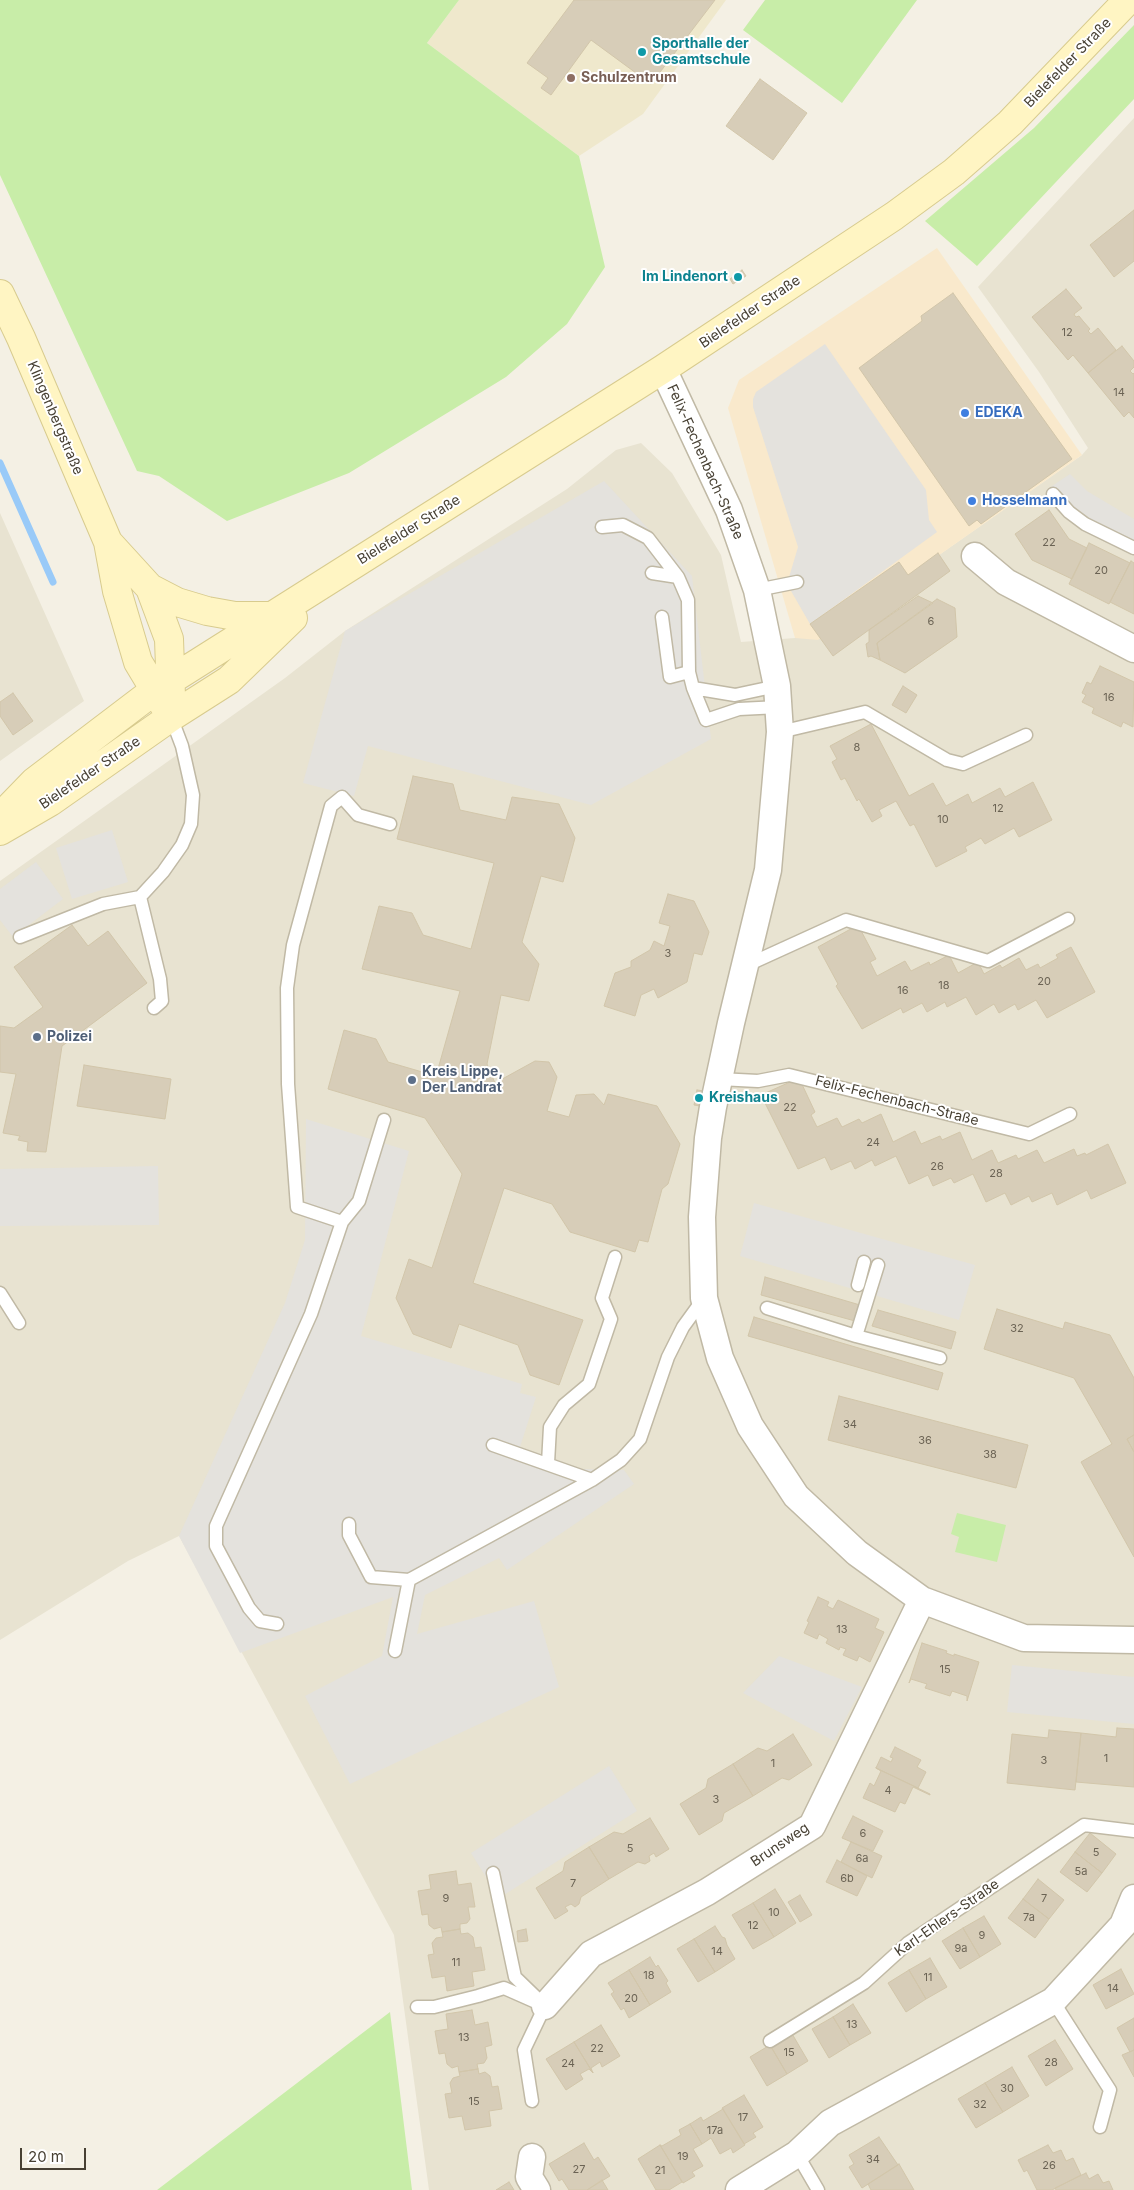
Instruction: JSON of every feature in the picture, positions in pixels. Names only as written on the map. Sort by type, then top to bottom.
[{"type":"main road","name":"Bielefelder Straße","points":[[0,817],[34,782],[163,686],[663,369],[894,216],[954,172],[1010,123],[1128,0]]},
{"type":"main road","name":"Klingenbergstraße","points":[[0,294],[21,338],[108,542],[116,591],[138,662],[163,686]]},
{"type":"main road","name":"Klingenbergstraße","points":[[108,542],[150,588],[170,639],[163,686],[171,717]]},
{"type":"main road","name":"Bielefelder Straße","points":[[0,831],[50,802],[171,717],[229,680],[336,576]]},
{"type":"main road","points":[[150,588],[177,602],[207,611],[234,616],[275,616]]},
{"type":"street","name":"Felix-Fechenbach-Straße","points":[[663,369],[729,510],[757,590],[778,708],[768,870],[719,1079],[708,1138],[702,1217],[704,1298],[720,1358],[750,1426],[796,1496],[857,1554],[922,1600],[1024,1638],[1134,1640]]},
{"type":"street","points":[[975,556],[1006,582],[1134,649]]},
{"type":"street","name":"Brunsweg","points":[[545,2006],[591,1954],[707,1892],[812,1826],[922,1600]]},
{"type":"street","points":[[739,2190],[797,2154],[830,2123],[1053,2001],[1128,1932],[1134,1898]]},
{"type":"street","points":[[532,2157],[529,2177],[537,2190]]},
{"type":"lane","points":[[1053,494],[1069,512],[1085,524],[1134,548]]},
{"type":"lane","points":[[602,527],[623,525],[648,538],[678,577],[688,600],[689,672],[693,688],[706,720],[739,709],[778,708],[865,712],[947,760],[963,764],[1026,735]]},
{"type":"lane","points":[[652,573],[678,577]]},
{"type":"lane","points":[[757,590],[797,582]]},
{"type":"lane","points":[[662,617],[670,677],[689,672]]},
{"type":"lane","points":[[693,688],[735,695],[778,708]]},
{"type":"lane","points":[[20,937],[103,904],[140,897],[163,872],[182,846],[190,824],[193,795],[182,746],[171,717]]},
{"type":"lane","points":[[342,1222],[298,1207],[288,1084],[287,988],[293,945],[331,806],[342,797],[358,816],[390,824]]},
{"type":"lane","points":[[140,897],[160,979],[162,1001],[154,1008]]},
{"type":"lane","points":[[745,966],[846,920],[988,961],[1068,919]]},
{"type":"lane","name":"Felix-Fechenbach-Straße","points":[[719,1079],[758,1081],[789,1075],[1029,1134],[1070,1114]]},
{"type":"lane","points":[[277,1624],[260,1621],[249,1608],[216,1546],[216,1526],[311,1314],[342,1222],[359,1201],[384,1120]]},
{"type":"lane","points":[[548,1463],[550,1427],[564,1405],[589,1384],[611,1319],[602,1298],[615,1257]]},
{"type":"lane","points":[[858,1285],[864,1262]]},
{"type":"lane","points":[[856,1336],[878,1265]]},
{"type":"lane","points":[[0,1293],[19,1323]]},
{"type":"lane","points":[[349,1524],[349,1536],[371,1577],[409,1580],[592,1480],[621,1460],[640,1439],[668,1357],[683,1327],[704,1298]]},
{"type":"lane","points":[[767,1308],[856,1336],[940,1358]]},
{"type":"lane","points":[[493,1445],[592,1480]]},
{"type":"lane","points":[[395,1650],[409,1580]]},
{"type":"lane","name":"Karl-Ehlers-Straße","points":[[770,2041],[864,1983],[908,1943],[1084,1825],[1134,1831]]},
{"type":"lane","points":[[493,1873],[515,1977],[545,2006]]},
{"type":"lane","points":[[417,2007],[434,2007],[504,1988],[545,2006]]},
{"type":"lane","points":[[1053,2001],[1110,2090],[1100,2127]]},
{"type":"lane","points":[[532,2101],[524,2050],[545,2006]]},
{"type":"lane","points":[[797,2154],[818,2190]]},
{"type":"shaded area","name":"Schulzentrum","points":[[459,0],[726,0],[643,114],[579,156],[427,43]]},
{"type":"shaded area","points":[[1134,118],[1134,2190],[429,2190],[394,1935],[179,1536],[128,1561],[0,1640],[0,881],[285,678],[345,631],[567,489],[616,450],[641,443],[672,473],[721,555],[741,642],[820,638],[1082,455],[1088,448],[1039,372],[978,287]]},
{"type":"shaded area","points":[[937,248],[1082,455],[818,640],[795,638],[728,408],[739,380]]},
{"type":"shaded area","points":[[825,344],[926,490],[929,520],[937,532],[810,624],[787,584],[798,547],[753,407],[753,399],[756,392]]},
{"type":"shaded area","points":[[1070,474],[1087,491],[1134,519],[1134,548],[1085,524],[1053,494],[1049,488]]},
{"type":"shaded area","points":[[604,481],[692,576],[711,739],[591,805],[368,746],[354,796],[303,783],[345,631]]},
{"type":"shaded area","points":[[0,513],[84,701],[0,761]]},
{"type":"shaded area","points":[[112,830],[128,882],[72,899],[56,848]]},
{"type":"shaded area","points":[[36,862],[63,899],[13,937],[0,920],[0,889]]},
{"type":"shaded area","points":[[306,1119],[409,1151],[361,1336],[522,1384],[520,1393],[536,1397],[520,1447],[580,1469],[624,1470],[634,1484],[507,1570],[499,1558],[425,1595],[417,1634],[534,1601],[559,1687],[350,1784],[305,1696],[382,1656],[393,1597],[240,1653],[179,1536],[285,1303],[305,1240]]},
{"type":"shaded area","points":[[158,1166],[159,1225],[0,1226],[0,1169]]},
{"type":"shaded area","points":[[754,1203],[975,1265],[959,1320],[740,1256]]},
{"type":"shaded area","points":[[779,1656],[862,1687],[834,1741],[743,1693]]},
{"type":"shaded area","points":[[1012,1665],[1134,1677],[1134,1724],[1007,1712]]},
{"type":"shaded area","points":[[609,1766],[637,1811],[499,1898],[471,1853]]},
{"type":"green space","points":[[0,0],[459,0],[427,43],[579,156],[605,267],[567,324],[506,377],[349,473],[227,521],[159,476],[137,471],[0,175]]},
{"type":"green space","points":[[765,0],[917,0],[842,103],[743,30]]},
{"type":"green space","points":[[1134,25],[1134,99],[977,266],[925,221],[1034,128]]},
{"type":"green space","points":[[957,1513],[1006,1525],[997,1562],[955,1552],[959,1537],[951,1534]]},
{"type":"green space","points":[[390,2012],[412,2190],[157,2190]]},
{"type":"building","name":"Sporthalle der Gesamtschule","points":[[574,0],[715,0],[651,84],[591,40],[551,95],[541,88],[548,78],[527,63]]},
{"type":"building","points":[[760,79],[807,113],[773,160],[726,126]]},
{"type":"building","points":[[1134,210],[1134,261],[1114,277],[1090,245]]},
{"type":"building","name":"Im Lindenort","points":[[742,270],[746,276],[733,284],[730,279]]},
{"type":"building","points":[[1066,289],[1082,308],[1074,314],[1075,316],[1079,316],[1090,329],[1088,331],[1091,334],[1098,328],[1116,350],[1088,373],[1073,355],[1068,360],[1032,317]]},
{"type":"building","name":"EDEKA","points":[[953,293],[1072,459],[981,524],[977,520],[969,526],[859,368],[922,321],[921,316]]},
{"type":"building","points":[[1122,346],[1134,361],[1134,367],[1130,371],[1134,373],[1134,418],[1129,412],[1124,417],[1088,373]]},
{"type":"building","points":[[1049,510],[1069,539],[1087,548],[1072,579],[1032,560],[1015,534]]},
{"type":"building","points":[[1089,543],[1130,563],[1109,604],[1069,584]]},
{"type":"building","points":[[938,553],[950,571],[833,656],[810,624],[899,562],[908,575]]},
{"type":"building","points":[[1131,561],[1134,563],[1134,614],[1110,602]]},
{"type":"building","points":[[918,596],[933,603],[877,643],[880,660],[871,656],[868,657],[866,644],[869,642],[869,630]]},
{"type":"building","points":[[937,599],[955,608],[957,637],[905,673],[880,660],[877,643]]},
{"type":"building","points":[[1100,666],[1134,682],[1133,727],[1123,722],[1121,727],[1092,713],[1094,708],[1082,702],[1086,695],[1082,693],[1087,682],[1091,684]]},
{"type":"building","points":[[903,686],[917,695],[906,713],[892,705]]},
{"type":"building","points":[[13,693],[33,721],[13,735],[0,716],[0,702]]},
{"type":"building","points":[[871,724],[909,796],[933,783],[946,806],[968,794],[972,803],[1000,788],[1005,797],[1033,782],[1052,820],[1019,837],[1014,828],[985,844],[981,838],[965,847],[967,851],[936,867],[914,824],[910,826],[896,801],[879,810],[882,816],[872,822],[859,799],[857,801],[845,778],[841,780],[832,762],[837,759],[830,746]]},
{"type":"building","name":"Kreis Lippe, Der Landrat","points":[[413,776],[453,784],[460,810],[506,820],[512,797],[559,804],[575,838],[563,882],[541,876],[522,942],[539,964],[529,1001],[501,995],[487,1064],[495,1083],[535,1061],[549,1062],[557,1077],[547,1111],[569,1117],[576,1095],[594,1094],[604,1105],[608,1094],[657,1106],[680,1144],[668,1184],[662,1189],[648,1242],[639,1240],[635,1252],[570,1232],[552,1204],[504,1188],[473,1283],[583,1320],[559,1385],[530,1375],[518,1345],[459,1324],[451,1348],[413,1334],[396,1298],[409,1259],[432,1268],[462,1174],[425,1118],[328,1089],[344,1030],[376,1039],[388,1062],[436,1076],[460,991],[362,969],[379,906],[412,913],[423,935],[471,949],[494,863],[397,839]]},
{"type":"building","points":[[668,894],[694,901],[709,932],[702,955],[694,953],[687,982],[658,998],[654,989],[641,995],[635,1016],[604,1006],[615,973],[631,967],[631,961],[650,950],[654,941],[664,946],[670,926],[659,923]]},
{"type":"building","name":"Polizei","points":[[72,925],[88,946],[108,931],[147,983],[62,1046],[46,1152],[27,1151],[28,1142],[18,1140],[20,1136],[3,1133],[16,1074],[0,1072],[0,1026],[14,1028],[43,1007],[14,967]]},
{"type":"building","points":[[858,925],[876,959],[870,962],[877,976],[905,961],[911,971],[929,962],[930,965],[949,955],[958,973],[978,962],[984,974],[1000,965],[1002,968],[1019,958],[1026,970],[1038,964],[1040,968],[1058,958],[1056,955],[1071,947],[1095,992],[1047,1018],[1036,1000],[1018,1010],[1015,1004],[999,1013],[994,1004],[976,1015],[966,997],[947,1007],[945,1002],[927,1012],[922,1003],[903,1013],[901,1008],[862,1029],[836,986],[838,984],[818,947]]},
{"type":"building","points":[[84,1065],[171,1079],[165,1119],[77,1106]]},
{"type":"building","points":[[799,1078],[815,1112],[811,1115],[817,1127],[837,1118],[842,1127],[859,1119],[862,1123],[881,1114],[893,1142],[915,1131],[921,1144],[940,1136],[942,1140],[960,1132],[972,1160],[992,1150],[998,1163],[1016,1155],[1018,1159],[1037,1150],[1044,1163],[1074,1149],[1077,1156],[1085,1153],[1086,1155],[1108,1144],[1126,1183],[1091,1199],[1087,1190],[1057,1205],[1052,1193],[1032,1202],[1029,1196],[1011,1205],[1005,1193],[986,1202],[973,1174],[954,1183],[951,1178],[933,1186],[928,1175],[909,1184],[896,1156],[875,1166],[872,1160],[855,1169],[851,1161],[831,1170],[825,1157],[798,1169],[761,1095]]},
{"type":"building","name":"Kreishaus","points":[[697,1090],[704,1091],[700,1106],[694,1105]]},
{"type":"building","points":[[765,1277],[860,1305],[855,1321],[761,1295]]},
{"type":"building","points":[[997,1309],[1063,1329],[1065,1322],[1110,1335],[1134,1378],[1134,1435],[1127,1439],[1134,1452],[1134,1557],[1081,1462],[1112,1444],[1074,1378],[984,1349]]},
{"type":"building","points":[[878,1310],[956,1332],[951,1349],[872,1326]]},
{"type":"building","points":[[754,1317],[943,1373],[938,1390],[748,1336]]},
{"type":"building","points":[[839,1396],[1028,1445],[1016,1488],[828,1440]]},
{"type":"building","points":[[1134,1435],[1134,1452],[1127,1439]]},
{"type":"building","points":[[818,1597],[829,1602],[827,1606],[833,1609],[838,1600],[879,1619],[875,1628],[884,1632],[870,1662],[859,1656],[857,1661],[843,1655],[846,1649],[840,1647],[839,1650],[826,1643],[828,1639],[819,1634],[817,1639],[804,1633],[809,1622],[807,1621]]},
{"type":"building","points":[[922,1643],[947,1651],[946,1653],[954,1656],[954,1654],[979,1662],[967,1701],[967,1696],[952,1691],[950,1696],[925,1688],[927,1684],[911,1679],[909,1683]]},
{"type":"building","points":[[1117,1728],[1134,1729],[1134,1787],[1076,1782],[1081,1733],[1116,1737]]},
{"type":"building","points":[[1049,1730],[1081,1733],[1075,1790],[1007,1783],[1012,1734],[1048,1738]]},
{"type":"building","points":[[793,1734],[812,1765],[789,1780],[782,1778],[753,1796],[733,1764],[758,1748],[767,1751]]},
{"type":"building","points":[[895,1747],[921,1760],[917,1767],[926,1772],[918,1788],[876,1768],[881,1757],[891,1762],[893,1758],[890,1757]]},
{"type":"building","points":[[733,1764],[753,1796],[724,1813],[722,1821],[699,1835],[680,1804],[706,1788],[708,1779]]},
{"type":"building","points":[[876,1768],[930,1795],[913,1787],[905,1804],[900,1802],[895,1812],[863,1798],[870,1783],[874,1786],[881,1771]]},
{"type":"building","points":[[853,1816],[883,1831],[873,1851],[842,1838]]},
{"type":"building","points":[[650,1818],[669,1849],[656,1857],[654,1853],[649,1856],[650,1861],[645,1864],[638,1862],[609,1879],[589,1847],[614,1832],[623,1834]]},
{"type":"building","points":[[1090,1833],[1116,1854],[1102,1873],[1075,1852]]},
{"type":"building","points":[[851,1842],[882,1856],[872,1878],[841,1862]]},
{"type":"building","points":[[589,1847],[609,1879],[581,1897],[579,1904],[575,1907],[571,1904],[565,1907],[568,1911],[555,1919],[536,1888],[563,1871],[565,1862]]},
{"type":"building","points":[[1075,1852],[1102,1873],[1087,1892],[1060,1872]]},
{"type":"building","points":[[837,1860],[867,1876],[857,1896],[826,1882]]},
{"type":"building","points":[[456,1871],[458,1885],[471,1883],[475,1907],[468,1907],[470,1919],[467,1923],[460,1924],[460,1929],[442,1932],[441,1927],[434,1929],[429,1925],[428,1914],[422,1915],[418,1891],[431,1889],[429,1875]]},
{"type":"building","points":[[1038,1879],[1064,1900],[1049,1919],[1023,1899]]},
{"type":"building","points":[[775,1889],[796,1923],[774,1937],[753,1903]]},
{"type":"building","points":[[800,1895],[812,1915],[800,1922],[788,1902]]},
{"type":"building","points":[[1023,1899],[1049,1919],[1035,1938],[1008,1918]]},
{"type":"building","points":[[753,1903],[774,1937],[753,1949],[732,1915]]},
{"type":"building","points":[[984,1916],[1001,1944],[980,1957],[963,1928]]},
{"type":"building","points":[[715,1926],[722,1937],[725,1938],[735,1959],[715,1972],[694,1939]]},
{"type":"building","points":[[963,1928],[980,1957],[960,1969],[942,1941]]},
{"type":"building","points":[[460,1929],[461,1934],[468,1933],[473,1937],[475,1948],[481,1947],[485,1970],[472,1972],[474,1986],[447,1991],[445,1976],[432,1978],[428,1955],[434,1954],[432,1943],[436,1938],[443,1937],[442,1932]]},
{"type":"building","points":[[526,1929],[528,1941],[518,1942],[517,1931]]},
{"type":"building","points":[[694,1939],[715,1972],[698,1982],[677,1949]]},
{"type":"building","points":[[650,1957],[656,1967],[658,1965],[668,1981],[666,1983],[671,1992],[650,2005],[629,1970]]},
{"type":"building","points":[[930,1958],[947,1987],[926,1999],[909,1970]]},
{"type":"building","points":[[1121,1969],[1134,1994],[1106,2009],[1093,1985]]},
{"type":"building","points":[[629,1970],[650,2005],[629,2018],[624,2008],[621,2010],[611,1994],[614,1992],[608,1983]]},
{"type":"building","points":[[909,1970],[926,1999],[906,2012],[888,1983]]},
{"type":"building","points":[[853,2004],[871,2033],[850,2045],[833,2017]]},
{"type":"building","points":[[472,2010],[475,2025],[488,2022],[492,2045],[485,2047],[487,2058],[484,2063],[477,2064],[478,2069],[459,2072],[458,2066],[452,2068],[447,2064],[445,2053],[439,2054],[435,2031],[448,2029],[446,2014]]},
{"type":"building","points":[[833,2017],[850,2045],[829,2058],[812,2029]]},
{"type":"building","points":[[1134,2018],[1134,2050],[1130,2052],[1117,2028]]},
{"type":"building","points":[[601,2025],[620,2056],[602,2067],[600,2062],[591,2068],[593,2073],[574,2042]]},
{"type":"building","points":[[791,2032],[808,2061],[787,2074],[770,2045]]},
{"type":"building","points":[[1055,2040],[1073,2069],[1046,2086],[1028,2056]]},
{"type":"building","points":[[574,2042],[593,2073],[589,2069],[580,2074],[583,2079],[566,2090],[546,2059]]},
{"type":"building","points":[[770,2045],[787,2074],[767,2086],[750,2057]]},
{"type":"building","points":[[1134,2050],[1134,2077],[1122,2055]]},
{"type":"building","points":[[1012,2067],[1029,2096],[1003,2112],[985,2083]]},
{"type":"building","points":[[478,2069],[479,2074],[485,2072],[490,2076],[492,2087],[498,2086],[502,2109],[489,2111],[491,2126],[465,2130],[462,2116],[449,2118],[445,2094],[452,2093],[450,2083],[453,2078],[460,2076],[459,2072]]},
{"type":"building","points":[[985,2083],[1003,2112],[976,2128],[958,2099]]},
{"type":"building","points":[[744,2095],[763,2127],[753,2133],[756,2137],[744,2144],[722,2108]]},
{"type":"building","points":[[723,2109],[745,2145],[733,2153],[731,2148],[720,2154],[711,2138],[702,2144],[690,2124],[701,2117],[703,2121]]},
{"type":"building","points":[[690,2124],[702,2144],[693,2149],[703,2166],[692,2172],[695,2176],[683,2183],[660,2145],[662,2146],[681,2135],[679,2130]]},
{"type":"building","points":[[879,2137],[898,2165],[862,2188],[849,2167],[854,2164],[849,2155]]},
{"type":"building","points":[[584,2143],[594,2160],[598,2157],[610,2176],[587,2190],[569,2190],[562,2179],[559,2181],[549,2164]]},
{"type":"building","points":[[660,2145],[682,2182],[669,2190],[656,2190],[638,2159]]},
{"type":"building","points":[[1048,2145],[1053,2153],[1061,2150],[1066,2161],[1073,2158],[1081,2175],[1052,2190],[1037,2190],[1027,2170],[1024,2172],[1018,2160]]},
{"type":"building","points":[[899,2164],[914,2190],[871,2190],[868,2184]]},
{"type":"building","points":[[1086,2173],[1089,2179],[1098,2174],[1103,2183],[1109,2181],[1113,2190],[1056,2190],[1055,2188]]},
{"type":"building","points":[[602,2180],[608,2190],[587,2190]]},
{"type":"building","points":[[509,2182],[514,2190],[496,2190]]},
{"type":"waterway","points":[[0,463],[53,582]]},
{"type":"place","name":"Sporthalle der Gesamtschule","points":[[642,52]]},
{"type":"place","name":"Schulzentrum","points":[[571,78]]},
{"type":"place","name":"Im Lindenort","points":[[738,277]]},
{"type":"place","name":"EDEKA","points":[[965,413]]},
{"type":"place","name":"Hosselmann","points":[[972,501]]},
{"type":"place","name":"Polizei","points":[[37,1037]]},
{"type":"place","name":"Kreis Lippe, Der Landrat","points":[[412,1080]]},
{"type":"place","name":"Kreishaus","points":[[699,1098]]}]
